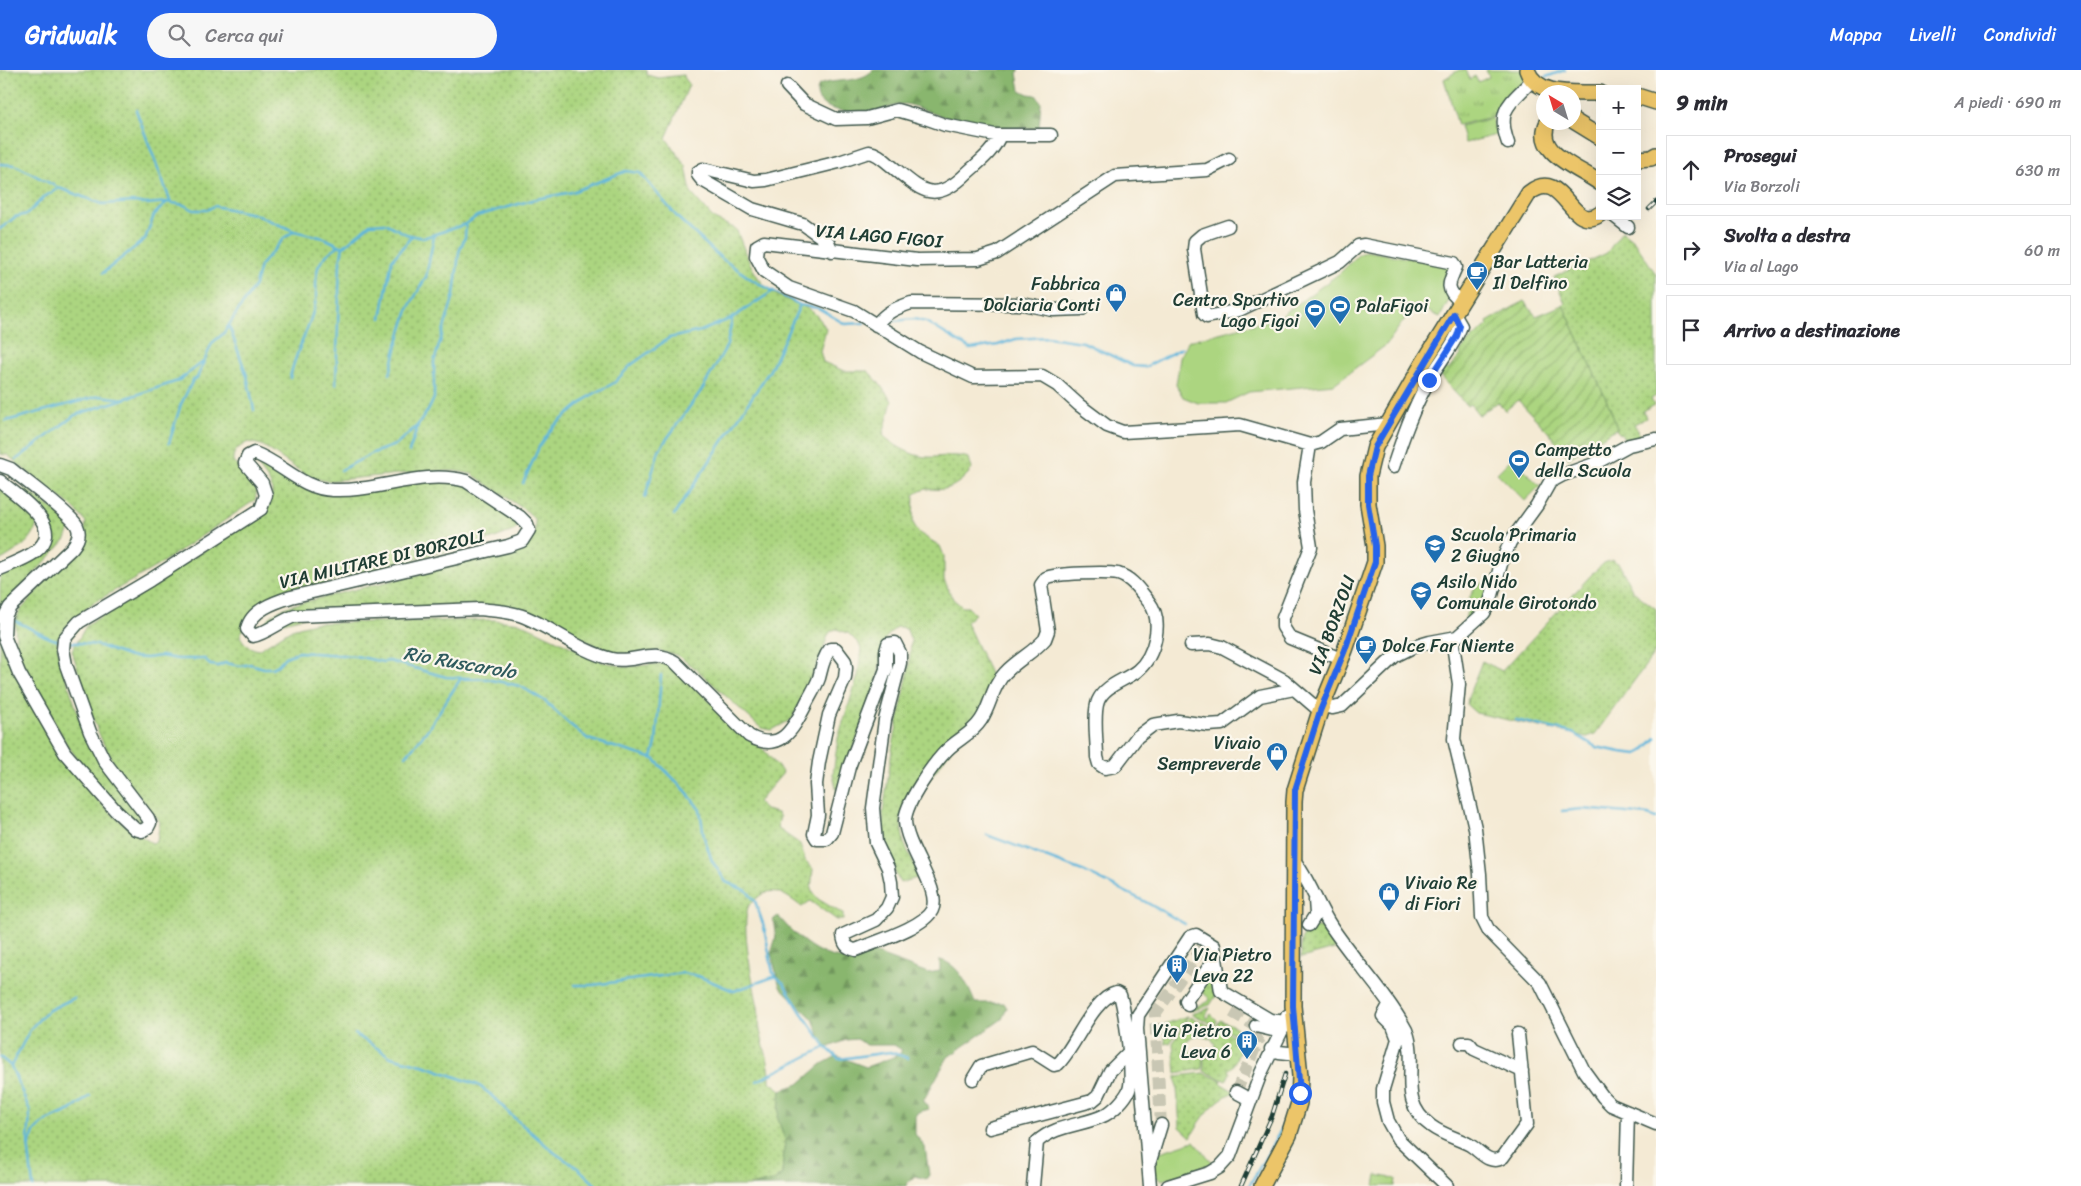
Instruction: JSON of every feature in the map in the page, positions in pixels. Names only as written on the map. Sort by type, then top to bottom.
[{"type":"main road","points":[[1530,75],[1546,90],[1596,93]]},
{"type":"main road","points":[[1641,97],[1656,102]]},
{"type":"main road","points":[[1581,125],[1596,135]]},
{"type":"main road","points":[[1545,130],[1544,140],[1552,152],[1596,180]]},
{"type":"main road","points":[[1641,159],[1651,158],[1656,155]]},
{"type":"main road","name":"VIA BORZOLI","points":[[1262,1186],[1290,1135],[1298,1111],[1300,1086],[1293,1006],[1295,790],[1321,708],[1341,659],[1375,562],[1375,546],[1368,504],[1368,476],[1375,447],[1457,307],[1525,198],[1534,189],[1546,186],[1552,187],[1557,190],[1578,214],[1586,218],[1596,216]]},
{"type":"street","points":[[1508,143],[1503,129],[1504,118],[1512,99],[1530,75]]},
{"type":"street","points":[[787,86],[804,104],[836,119],[867,118],[897,110],[928,118],[945,125],[1000,135],[1051,135]]},
{"type":"street","points":[[832,251],[828,242],[804,224],[752,209],[702,180],[698,176],[698,172],[704,169],[754,181],[766,180],[839,162],[870,152],[883,158],[916,185],[928,191],[939,192],[955,186],[992,148],[1000,135]]},
{"type":"street","name":"VIA LAGO FIGOI","points":[[1224,162],[1207,170],[1115,176],[997,253],[978,259],[917,260],[764,242],[759,243],[755,252],[757,260],[764,271],[779,282],[800,292],[854,311],[920,352],[954,369],[973,376],[1042,376],[1057,384],[1079,405],[1107,426],[1123,432],[1240,425],[1310,445]]},
{"type":"street","points":[[1620,220],[1628,226]]},
{"type":"street","points":[[1228,226],[1202,235],[1197,238],[1194,244],[1204,314],[1207,317],[1239,310],[1340,262],[1358,246],[1364,245],[1454,264],[1456,267],[1450,280],[1450,287],[1457,307],[1460,326],[1457,336],[1429,380],[1408,421],[1393,467]]},
{"type":"street","points":[[876,325],[894,308],[911,303],[1022,304],[1053,310],[1082,308]]},
{"type":"street","points":[[1341,659],[1290,638],[1282,627],[1283,618],[1311,547],[1305,510],[1304,482],[1310,445],[1321,442],[1340,429],[1388,424]]},
{"type":"street","points":[[1191,645],[1210,644],[1222,647],[1284,680],[1321,708],[1342,706],[1395,656],[1413,647],[1457,637],[1484,613],[1490,602],[1501,564],[1510,542],[1537,505],[1550,482],[1562,475],[1594,464],[1629,445],[1656,439]]},
{"type":"street","name":"VIA MILITARE DI BORZOLI","points":[[0,465],[11,469],[68,515],[78,528],[79,534],[72,548],[10,607],[3,623],[4,636],[8,647],[19,673],[65,753],[135,830],[142,831],[150,823],[105,762],[90,732],[66,665],[63,649],[64,639],[79,622],[150,580],[261,509],[266,495],[262,483],[245,463],[248,456],[254,453],[264,456],[301,482],[318,488],[334,490],[422,478],[456,478],[466,481],[520,516],[527,524],[529,530],[527,535],[517,544],[290,597],[270,604],[248,625],[247,629],[252,636],[259,635],[282,620],[294,616],[480,609],[524,616],[593,652],[614,660],[655,655],[666,656],[675,662],[749,736],[760,742],[773,742],[789,734],[818,680],[826,654],[830,649],[836,649],[845,661],[845,678],[829,715],[819,762],[816,784],[818,815],[814,834],[817,839],[827,839],[832,833],[849,767],[886,669],[888,644],[895,643],[900,653],[900,663],[885,720],[873,808],[876,843],[890,875],[892,897],[887,908],[876,920],[843,935],[844,944],[848,948],[856,950],[913,926],[932,910],[934,900],[932,888],[908,841],[905,820],[910,804],[927,776],[947,749],[968,735],[982,718],[994,689],[1003,675],[1045,639],[1048,632],[1041,585],[1046,578],[1063,575],[1119,575],[1130,581],[1142,593],[1151,605],[1157,621],[1156,636],[1144,663],[1137,670],[1108,688],[1098,702],[1097,758],[1099,764],[1105,768],[1115,766],[1137,737],[1153,725],[1178,721],[1208,725],[1222,724],[1260,696],[1294,689]]},
{"type":"street","points":[[0,481],[39,516],[45,523],[46,531],[46,539],[35,552],[0,569]]},
{"type":"street","points":[[1452,638],[1459,684],[1454,738],[1475,828],[1482,917],[1488,931],[1540,984],[1584,1071],[1598,1091],[1611,1105],[1656,1124]]},
{"type":"street","points":[[1294,859],[1302,870],[1314,897],[1332,928],[1402,1022],[1410,1040],[1410,1091],[1411,1101],[1415,1110],[1433,1128],[1472,1146],[1491,1160],[1503,1157],[1527,1124],[1518,1034]]},
{"type":"street","points":[[1293,894],[1305,893],[1314,897]]},
{"type":"street","points":[[1309,925],[1316,914],[1314,897]]},
{"type":"street","points":[[1293,928],[1324,924],[1332,928]]},
{"type":"street","points":[[1150,1186],[1137,1028],[1138,1015],[1190,937],[1196,935],[1214,946],[1221,992],[1283,1027]]},
{"type":"street","points":[[1203,947],[1216,955]]},
{"type":"street","points":[[1188,1005],[1186,1001],[1216,955]]},
{"type":"street","points":[[973,1078],[981,1066],[1032,1051],[1054,1064],[1058,1064],[1084,1025],[1110,994],[1116,992],[1120,995],[1126,1016],[1129,1090],[1117,1106],[1106,1115],[1045,1134],[1037,1142],[1033,1186]]},
{"type":"street","points":[[1389,1005],[1383,1016],[1393,1026],[1398,1039],[1383,1089],[1385,1111],[1398,1139],[1447,1186]]},
{"type":"street","points":[[1168,1186],[1210,1173],[1230,1156],[1271,1049],[1293,1006]]},
{"type":"street","points":[[1261,1030],[1283,1027]]},
{"type":"street","points":[[1462,1043],[1469,1043],[1474,1049],[1522,1071]]},
{"type":"street","points":[[1271,1049],[1298,1054]]},
{"type":"street","points":[[990,1128],[1092,1101],[1098,1096],[1110,1071],[1128,1053]]},
{"type":"street","points":[[1236,1092],[1251,1100]]},
{"type":"street","points":[[1626,1186],[1628,1112]]},
{"type":"street","points":[[1149,1162],[1161,1125]]},
{"type":"green space","points":[[0,70],[646,70],[647,75],[658,78],[683,75],[689,85],[666,138],[686,166],[691,193],[714,219],[736,229],[753,270],[770,290],[807,308],[820,320],[826,329],[820,351],[823,362],[844,371],[868,371],[878,382],[892,401],[883,435],[902,449],[920,456],[957,456],[969,458],[972,469],[956,484],[944,489],[926,489],[914,495],[913,523],[919,533],[940,546],[944,556],[944,580],[953,599],[962,607],[968,607],[975,614],[966,622],[993,680],[980,711],[900,818],[904,843],[920,877],[900,883],[890,861],[884,838],[883,812],[892,750],[909,668],[911,641],[907,630],[902,627],[896,627],[885,639],[874,694],[837,792],[833,774],[838,738],[858,676],[861,649],[859,644],[848,633],[836,629],[828,635],[821,656],[792,719],[772,730],[761,728],[695,668],[677,655],[658,651],[627,654],[605,650],[549,622],[501,608],[336,609],[263,627],[271,616],[292,605],[447,567],[523,545],[535,531],[535,520],[528,512],[472,474],[456,471],[428,471],[327,481],[309,477],[262,445],[248,442],[235,452],[233,462],[254,483],[256,488],[255,500],[157,566],[93,603],[67,625],[57,640],[59,656],[82,726],[141,818],[139,821],[128,816],[86,771],[66,743],[24,667],[16,642],[15,622],[20,611],[84,535],[86,522],[78,512],[8,455],[0,454]]},
{"type":"green space","points":[[873,70],[1020,70],[1017,73],[1020,90],[1036,95],[1041,102],[1039,128],[1000,128],[963,122],[905,104],[867,112],[857,112],[836,110],[820,101],[817,94],[819,85],[855,79]]},
{"type":"green space","points":[[1459,70],[1466,70],[1470,79],[1475,76],[1478,82],[1489,77],[1486,70],[1523,70],[1528,79],[1506,94],[1496,116],[1458,125],[1444,79]]},
{"type":"green space","points":[[1492,118],[1496,135],[1465,143],[1460,126]]},
{"type":"green space","points":[[1622,231],[1634,241],[1656,274],[1656,396],[1651,399],[1654,405],[1643,411],[1646,418],[1634,424],[1642,439],[1628,442],[1617,431],[1610,408],[1563,305],[1565,303],[1554,277],[1607,253]]},
{"type":"green space","name":"Centro Sportivo Lago Figoi","points":[[1367,251],[1448,265],[1450,298],[1440,317],[1415,305],[1386,345],[1334,384],[1249,392],[1226,403],[1198,403],[1183,397],[1176,385],[1180,358],[1188,341],[1278,318],[1340,273],[1358,255]]},
{"type":"green space","points":[[1524,301],[1536,316],[1563,305],[1610,408],[1617,428],[1569,458],[1518,400],[1505,411],[1498,402],[1479,415],[1470,404],[1467,406],[1440,376],[1444,367],[1448,370],[1461,355],[1460,352],[1469,341],[1488,325],[1487,322]]},
{"type":"green space","points":[[256,458],[303,488],[446,480],[464,483],[513,517],[517,527],[513,531],[492,539],[289,593],[242,631],[240,636],[250,647],[258,650],[292,629],[314,623],[494,620],[521,623],[603,662],[627,667],[667,663],[764,750],[783,773],[758,802],[765,810],[777,813],[780,817],[777,828],[800,844],[805,860],[813,869],[811,890],[818,899],[843,914],[843,920],[837,920],[810,901],[802,907],[785,895],[774,892],[762,894],[747,909],[747,945],[758,1007],[760,1030],[768,1062],[770,1082],[781,1090],[778,1119],[785,1140],[782,1174],[774,1181],[750,1186],[0,1186],[0,639],[5,655],[49,735],[84,784],[126,826],[152,843],[157,841],[160,822],[122,774],[103,743],[72,651],[86,626],[264,512],[272,496],[272,490],[268,479],[253,459]]},
{"type":"green space","name":"Campetto della Scuola","points":[[1512,458],[1540,486],[1525,501],[1497,473]]},
{"type":"green space","points":[[0,485],[33,514],[37,523],[28,541],[0,561]]},
{"type":"green space","points":[[25,488],[63,516],[70,529],[66,539],[12,598],[0,619],[0,576],[39,552],[51,535],[51,525],[46,514],[24,492]]},
{"type":"green space","points":[[1613,560],[1619,564],[1633,591],[1656,609],[1656,651],[1595,734],[1587,737],[1476,713],[1467,705],[1468,697],[1482,661],[1502,671],[1592,574],[1604,563]]},
{"type":"green space","points":[[1495,578],[1490,602],[1464,624],[1470,597],[1475,587]]},
{"type":"green space","points":[[778,916],[801,940],[820,952],[831,956],[855,958],[871,952],[928,973],[940,971],[940,960],[947,962],[958,971],[975,1003],[1004,1003],[1007,1008],[1002,1019],[948,1057],[923,1101],[929,1109],[918,1112],[915,1116],[915,1134],[925,1147],[929,1175],[926,1179],[916,1176],[908,1182],[907,1186],[750,1186],[774,1181],[782,1174],[785,1140],[778,1119],[781,1090],[799,1084],[822,1064],[837,1056],[866,1067],[899,1055],[902,1050],[894,1045],[867,1045],[857,1039],[846,1040],[829,1047],[823,1044],[813,1019],[780,987],[771,953],[776,937],[773,920]]},
{"type":"green space","points":[[1315,927],[1322,927],[1338,948],[1301,958],[1302,939],[1306,932]]},
{"type":"green space","points":[[1208,971],[1214,975],[1213,991],[1217,994],[1210,1005],[1191,1011],[1190,1009],[1208,1002],[1210,999],[1197,987]]},
{"type":"green space","points":[[1210,1008],[1205,1017],[1208,1018],[1211,1014],[1217,1020],[1215,1025],[1192,1014]]},
{"type":"green space","points":[[1188,1016],[1170,1043],[1165,1044],[1165,1024]]},
{"type":"green space","points":[[1190,1017],[1214,1027],[1209,1039],[1205,1036],[1196,1035],[1189,1039],[1187,1043],[1190,1052],[1203,1055],[1202,1069],[1176,1073],[1173,1043]]},
{"type":"green space","points":[[1220,1020],[1247,1034],[1245,1038],[1217,1026]]},
{"type":"green space","points":[[1216,1028],[1244,1040],[1235,1061],[1228,1070],[1230,1073],[1226,1081],[1204,1071],[1204,1058],[1211,1056],[1215,1050],[1215,1045],[1211,1039]]},
{"type":"green space","points":[[1203,1073],[1221,1080],[1220,1083],[1235,1092],[1215,1104],[1191,1137],[1180,1127],[1176,1076]]},
{"type":"green space","points":[[1194,1141],[1213,1163],[1163,1180],[1155,1177],[1154,1169],[1157,1153]]},
{"type":"green space","points":[[1377,1175],[1396,1179],[1395,1186],[1375,1186]]},
{"type":"waterway","points":[[1546,77],[1565,70]]},
{"type":"waterway","points":[[136,110],[171,203]]},
{"type":"waterway","points":[[0,164],[15,165],[59,188],[102,204],[167,202],[184,205],[194,210],[207,210],[214,206],[254,214],[294,231],[324,238],[343,247],[370,224],[385,223],[406,234],[423,238],[466,224],[477,216],[536,199],[572,192],[626,171],[640,173],[678,218],[721,258],[754,281],[800,305],[818,308],[845,324],[864,323]]},
{"type":"waterway","points":[[0,229],[15,217],[27,214],[44,197],[59,188]]},
{"type":"waterway","points":[[103,273],[145,239],[154,215],[167,202]]},
{"type":"waterway","points":[[341,470],[373,453],[395,445],[417,426],[429,409],[434,398],[434,362],[454,295],[459,252],[465,237],[466,224]]},
{"type":"waterway","points":[[169,443],[181,404],[193,380],[197,378],[212,343],[223,334],[255,285],[260,266],[284,238],[294,231]]},
{"type":"waterway","points":[[381,318],[392,260],[412,236]]},
{"type":"waterway","points":[[390,374],[409,307],[426,277],[434,236]]},
{"type":"waterway","points":[[290,378],[295,358],[314,310],[319,265],[327,254],[338,246]]},
{"type":"waterway","points":[[336,384],[340,261],[343,247]]},
{"type":"waterway","points":[[523,483],[539,447],[553,427],[590,396],[614,383],[631,365],[669,338],[701,331],[732,318],[773,291]]},
{"type":"waterway","points":[[674,515],[770,370],[800,305]]},
{"type":"waterway","points":[[645,497],[659,450],[703,388],[727,345],[732,319]]},
{"type":"waterway","points":[[884,322],[914,319],[926,322],[970,349],[998,345],[1016,339],[1048,337],[1083,342],[1133,366],[1145,367],[1182,348]]},
{"type":"waterway","points":[[229,326],[247,376],[254,410]]},
{"type":"waterway","points":[[16,460],[75,415],[178,381],[203,362]]},
{"type":"waterway","points":[[6,421],[99,396],[124,399]]},
{"type":"waterway","points":[[409,452],[418,425]]},
{"type":"waterway","name":"Rio Ruscarolo","points":[[9,619],[47,637],[61,641]]},
{"type":"waterway","name":"Rio Ruscarolo","points":[[69,642],[97,645],[130,657],[146,658],[161,656],[177,659],[205,659],[210,665],[218,666],[225,663],[241,666],[250,664],[272,668],[278,665],[285,657],[299,652],[356,656],[383,662],[389,661],[446,677],[487,679],[520,686],[545,701],[588,739],[654,759],[686,791],[700,810],[704,837],[712,861],[726,882],[747,891],[755,901],[764,927],[773,973],[784,984],[826,1047],[839,1059],[890,1052],[908,1058]]},
{"type":"waterway","points":[[652,758],[656,743],[661,675]]},
{"type":"waterway","points":[[406,756],[428,729],[461,678]]},
{"type":"waterway","points":[[1516,720],[1575,734],[1596,747],[1621,752],[1637,754],[1643,751],[1656,738]]},
{"type":"waterway","points":[[1562,811],[1582,809],[1648,815],[1656,818]]},
{"type":"waterway","points":[[987,835],[1085,872],[1185,924]]},
{"type":"waterway","points":[[575,985],[593,985],[683,973],[698,976],[734,991],[776,976]]},
{"type":"waterway","points":[[11,1066],[31,1028],[47,1011],[74,998]]},
{"type":"waterway","points":[[355,1034],[391,1057],[426,1066],[478,1085],[555,1153],[579,1169],[597,1186]]},
{"type":"waterway","points":[[757,1081],[826,1047]]},
{"type":"waterway","points":[[0,1057],[11,1066],[30,1111],[28,1143],[33,1186]]},
{"type":"waterway","points":[[1289,1111],[1292,1094]]},
{"type":"waterway","points":[[29,1145],[34,1132],[46,1121],[71,1110],[90,1096]]},
{"type":"waterway","points":[[1249,1186],[1286,1121]]},
{"type":"tunnel","points":[[1161,1125],[1155,1014],[1203,947]]},
{"type":"tunnel","points":[[1232,1012],[1256,1026]]},
{"type":"tunnel","points":[[1236,1092],[1259,1039],[1262,1037]]},
{"type":"railway","points":[[1649,209],[1656,202]]},
{"type":"railway","points":[[1241,1186],[1272,1116],[1285,1074]]},
{"type":"place","name":"Bar Latteria Il Delfino","points":[[1477,291]]},
{"type":"place","name":"Fabbrica Dolciaria Conti","points":[[1116,313]]},
{"type":"place","name":"PalaFigoi","points":[[1340,325]]},
{"type":"place","name":"Centro Sportivo Lago Figoi","points":[[1315,329]]},
{"type":"place","name":"Campetto della Scuola","points":[[1519,479]]},
{"type":"place","name":"Scuola Primaria 2 Giugno","points":[[1435,564]]},
{"type":"place","name":"Asilo Nido Comunale Girotondo","points":[[1421,611]]},
{"type":"place","name":"Dolce Far Niente","points":[[1366,665]]},
{"type":"place","name":"Vivaio Sempreverde","points":[[1277,772]]},
{"type":"place","name":"Vivaio Re di Fiori","points":[[1389,912]]},
{"type":"place","name":"Via Pietro Leva 22","points":[[1177,984]]},
{"type":"place","name":"Via Pietro Leva 6","points":[[1247,1060]]},
{"type":"route","points":[[1300,1093],[1300,1068],[1293,1006],[1292,952],[1295,790],[1320,711],[1345,650],[1375,562],[1375,546],[1368,504],[1368,476],[1375,447],[1454,314],[1460,326],[1457,336],[1429,380]]}]
